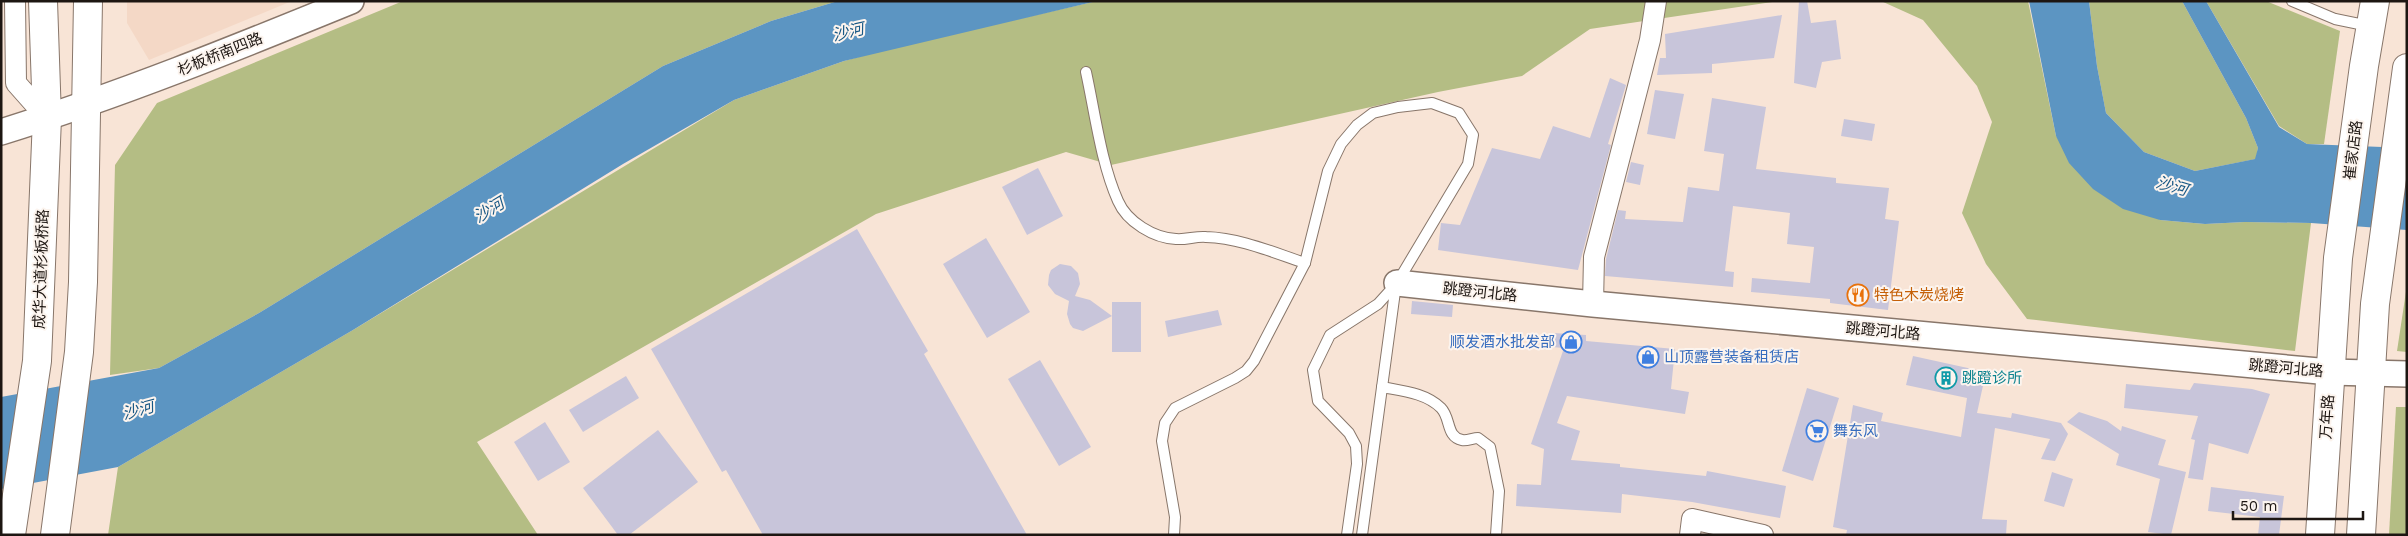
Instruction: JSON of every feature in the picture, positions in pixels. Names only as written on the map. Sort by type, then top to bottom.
[{"type":"main road","name":"成华大道杉板桥路","points":[[13,523],[37,361],[47,118],[43,1]]},
{"type":"main road","points":[[55,535],[79,352],[83,282],[88,1]]},
{"type":"main road","name":"崔家店路","points":[[2334,298],[2372,13]]},
{"type":"main road","points":[[2361,535],[2375,304],[2407,68]]},
{"type":"main road","name":"万年路","points":[[2320,535],[2334,298]]},
{"type":"street","points":[[15,1],[16,83],[47,118]]},
{"type":"street","name":"杉板桥南四路","points":[[1,132],[47,118],[191,67],[351,1]]},
{"type":"street","points":[[1593,304],[1594,257],[1650,40],[1656,1]]},
{"type":"street","name":"跳蹬河北路","points":[[1397,283],[1593,304],[2330,372],[2407,374]]},
{"type":"street","points":[[1690,535],[1692,519],[1763,535]]},
{"type":"lane","points":[[2292,1],[2335,19],[2372,13]]},
{"type":"lane","points":[[1086,72],[1118,202],[1130,218],[1145,230],[1175,240],[1205,237],[1237,240],[1305,263]]},
{"type":"lane","points":[[1174,535],[1175,517],[1162,441],[1165,422],[1175,408],[1246,371],[1254,361],[1305,263],[1328,171],[1342,144],[1356,125],[1373,113],[1398,107],[1432,103],[1459,113],[1473,135],[1468,164],[1397,283],[1378,304],[1330,334],[1313,370],[1318,401],[1349,433],[1356,446],[1357,464],[1347,535]]},
{"type":"lane","points":[[1362,535],[1397,283]]},
{"type":"lane","points":[[1382,387],[1409,392],[1433,402],[1443,410],[1450,430],[1456,437],[1464,440],[1478,438],[1490,447],[1499,491],[1496,535]]},
{"type":"shaded area","points":[[127,1],[292,1],[149,60],[127,23]]},
{"type":"green space","points":[[403,1],[838,1],[771,21],[663,66],[259,313],[159,368],[110,375],[115,165],[157,103]]},
{"type":"green space","points":[[1097,1],[1779,1],[1590,29],[1522,76],[1438,92],[1111,165],[1066,152],[876,214],[477,442],[538,535],[108,535],[118,467],[353,330],[734,100],[844,61],[891,48]]},
{"type":"green space","points":[[1881,1],[2028,1],[2056,136],[2160,220],[2205,224],[2245,222],[2311,223],[2295,351],[2027,319],[1986,264],[1962,213],[1992,122],[1977,86],[1923,20]]},
{"type":"green space","points":[[2089,1],[2182,1],[2246,118],[2258,148],[2256,159],[2195,171],[2144,152],[2106,113],[2097,66]]},
{"type":"green space","points":[[2206,1],[2266,1],[2340,31],[2324,144],[2307,144],[2279,126]]},
{"type":"green space","points":[[2407,285],[2407,352],[2397,351]]},
{"type":"green space","points":[[2396,407],[2407,407],[2407,535],[2389,535]]},
{"type":"water","name":"沙河","points":[[838,1],[1097,1],[844,61],[734,100],[623,164],[353,330],[118,467],[1,489],[1,397],[159,368],[259,313],[663,66],[771,21]]},
{"type":"water","name":"沙河","points":[[2029,1],[2089,1],[2097,66],[2106,113],[2144,152],[2195,171],[2255,159],[2258,148],[2246,118],[2182,1],[2206,1],[2279,127],[2307,144],[2407,148],[2407,230],[2311,223],[2245,222],[2205,224],[2160,220],[2123,209],[2093,189],[2069,163],[2056,136]]},
{"type":"building","points":[[1799,1],[1807,1],[1811,23],[1836,20],[1841,59],[1822,62],[1816,88],[1794,83]]},
{"type":"building","points":[[1782,15],[1774,58],[1712,64],[1712,73],[1657,75],[1660,58],[1666,58],[1665,34]]},
{"type":"building","points":[[1610,78],[1626,85],[1608,144],[1611,145],[1578,270],[1438,250],[1441,223],[1460,225],[1492,148],[1540,159],[1553,126],[1590,138]]},
{"type":"building","points":[[1655,90],[1684,94],[1675,139],[1647,134]]},
{"type":"building","points":[[1712,98],[1766,107],[1756,169],[1836,178],[1836,183],[1889,188],[1885,219],[1899,221],[1888,310],[1830,303],[1830,299],[1751,292],[1752,278],[1810,283],[1814,247],[1787,244],[1790,213],[1733,206],[1725,271],[1734,272],[1733,287],[1605,276],[1606,259],[1618,210],[1626,211],[1625,219],[1683,222],[1688,187],[1719,191],[1724,154],[1704,151]]},
{"type":"building","points":[[1844,119],[1875,124],[1872,141],[1841,136]]},
{"type":"building","points":[[1631,162],[1644,165],[1640,185],[1626,182]]},
{"type":"building","points":[[1038,168],[1063,216],[1027,235],[1002,187]]},
{"type":"building","points":[[857,229],[928,351],[924,354],[1027,535],[763,535],[726,470],[722,472],[651,349]]},
{"type":"building","points":[[986,238],[1030,312],[987,338],[943,264]]},
{"type":"building","points":[[1060,264],[1071,266],[1078,273],[1080,284],[1075,296],[1090,300],[1112,316],[1083,331],[1073,328],[1067,314],[1069,301],[1055,294],[1048,285],[1051,270]]},
{"type":"building","points":[[1412,301],[1453,305],[1452,317],[1411,314]]},
{"type":"building","points":[[1112,302],[1141,302],[1141,352],[1112,352]]},
{"type":"building","points":[[1218,310],[1222,325],[1168,337],[1165,321]]},
{"type":"building","points":[[1553,333],[1586,335],[1586,341],[1675,349],[1671,389],[1689,392],[1685,414],[1567,396],[1557,423],[1580,431],[1571,460],[1620,464],[1620,467],[1706,476],[1707,471],[1786,486],[1780,518],[1692,502],[1622,494],[1621,513],[1516,506],[1517,484],[1541,485],[1544,449],[1531,444],[1564,348],[1552,347]]},
{"type":"building","points":[[1913,356],[1986,372],[1977,413],[2011,418],[2012,413],[2061,423],[2068,434],[2055,461],[2041,459],[2050,439],[1995,428],[1982,519],[2007,520],[2006,535],[1846,535],[1847,530],[1833,527],[1853,405],[1883,413],[1881,421],[1961,437],[1967,398],[1906,385]]},
{"type":"building","points":[[1040,360],[1091,447],[1059,466],[1008,379]]},
{"type":"building","points":[[626,376],[639,398],[583,432],[569,410]]},
{"type":"building","points":[[2194,383],[2252,389],[2270,394],[2248,454],[2209,443],[2203,480],[2188,478],[2195,440],[2191,439],[2198,416],[2124,408],[2126,384],[2190,390]]},
{"type":"building","points":[[1807,388],[1839,398],[1813,481],[1782,471]]},
{"type":"building","points":[[2079,412],[2107,421],[2121,431],[2122,426],[2166,440],[2158,465],[2186,472],[2171,535],[2148,532],[2160,479],[2116,465],[2119,454],[2067,422]]},
{"type":"building","points":[[545,422],[570,462],[538,481],[514,442]]},
{"type":"building","points":[[658,430],[698,482],[629,535],[618,535],[583,488]]},
{"type":"building","points":[[2052,472],[2073,479],[2064,507],[2044,501]]},
{"type":"building","points":[[2211,487],[2284,496],[2279,535],[2258,535],[2260,517],[2208,511]]},
{"type":"place","name":"特色木炭烧烤","points":[[1858,295]]},
{"type":"place","name":"顺发酒水批发部","points":[[1571,342]]},
{"type":"place","name":"山顶露营装备租赁店","points":[[1648,357]]},
{"type":"place","name":"跳蹬诊所","points":[[1946,378]]},
{"type":"place","name":"舞东风","points":[[1817,431]]}]
